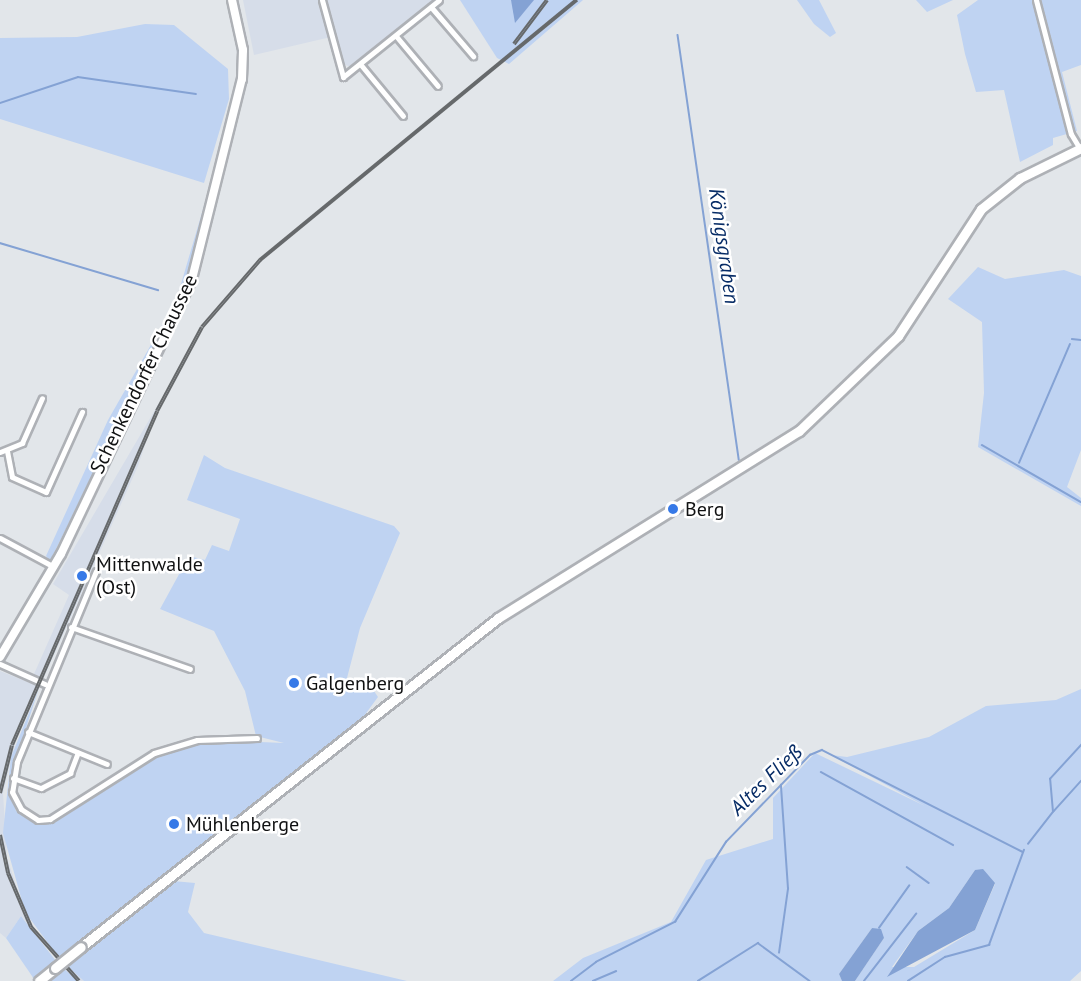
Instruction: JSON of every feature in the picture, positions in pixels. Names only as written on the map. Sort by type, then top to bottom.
[{"type":"main road","name":"Schenkendorfer Chaussee","points":[[0,657],[54,567],[192,279],[241,90],[243,50],[232,0]]},
{"type":"main road","points":[[39,981],[450,653],[572,569],[677,504],[783,443],[861,376],[915,312],[969,223],[1013,183],[1080,149]]},
{"type":"street","points":[[322,0],[344,77],[439,0]]},
{"type":"street","points":[[1035,0],[1080,149]]},
{"type":"street","points":[[431,7],[473,56]]},
{"type":"street","points":[[396,36],[438,86]]},
{"type":"street","points":[[361,65],[403,116]]},
{"type":"street","points":[[0,452],[22,443],[42,398]]},
{"type":"street","points":[[7,451],[12,477],[46,492],[82,412]]},
{"type":"street","points":[[0,538],[54,567]]},
{"type":"street","points":[[96,571],[45,684],[27,732],[13,778],[18,805],[44,821],[154,753],[196,740],[257,738]]},
{"type":"street","points":[[71,627],[190,669]]},
{"type":"street","points":[[0,664],[45,684]]},
{"type":"street","points":[[27,732],[107,764]]},
{"type":"street","points":[[13,778],[41,788],[70,773],[78,752]]},
{"type":"shaded area","points":[[243,0],[433,0],[351,67],[343,64],[335,36],[254,55]]},
{"type":"shaded area","points":[[460,0],[583,0],[509,64],[497,58]]},
{"type":"shaded area","points":[[511,0],[534,0],[515,23]]},
{"type":"shaded area","points":[[797,0],[819,0],[836,33],[830,37],[814,24]]},
{"type":"shaded area","points":[[916,0],[953,0],[927,12]]},
{"type":"shaded area","points":[[978,0],[1081,0],[1081,65],[1062,72],[1077,131],[1053,138],[1053,145],[1020,162],[1004,90],[976,92],[965,54],[957,15]]},
{"type":"shaded area","points":[[145,24],[174,25],[228,69],[229,99],[204,183],[0,119],[0,38],[77,37]]},
{"type":"shaded area","points":[[211,182],[184,290],[50,561],[46,556],[108,420],[176,301]]},
{"type":"shaded area","points":[[978,267],[1005,279],[1064,270],[1081,276],[1081,450],[1067,487],[1081,498],[1081,506],[978,447],[984,393],[982,322],[948,299]]},
{"type":"shaded area","points":[[159,403],[138,466],[16,740],[3,793],[7,858],[25,912],[40,937],[84,981],[78,981],[21,916],[6,938],[0,933],[0,671],[30,683],[69,595],[53,584]]},
{"type":"shaded area","points":[[204,455],[225,468],[394,526],[400,533],[360,628],[347,678],[372,688],[378,697],[361,720],[59,958],[25,912],[3,833],[11,757],[39,688],[9,780],[16,811],[42,823],[155,755],[215,740],[284,743],[256,736],[245,691],[214,631],[160,609],[189,556],[205,560],[212,545],[229,551],[240,519],[187,500]]},
{"type":"shaded area","points":[[1081,689],[1081,971],[1070,981],[855,981],[884,938],[872,928],[839,974],[842,981],[553,981],[583,958],[671,922],[706,860],[773,839],[773,798],[815,753],[925,806],[831,755],[847,757],[929,737],[986,706],[1056,700]],"holes":[[[975,870],[995,884],[975,930],[914,967],[892,967],[918,931],[949,908]]]},
{"type":"shaded area","points":[[983,869],[995,883],[975,930],[887,977],[918,931],[949,908],[975,870]]},
{"type":"shaded area","points":[[173,881],[195,883],[188,912],[204,933],[407,981],[84,981],[65,964]]},
{"type":"shaded area","points":[[21,916],[56,961],[34,979],[6,938]]},
{"type":"shaded area","points":[[872,928],[881,929],[884,938],[855,981],[842,981],[839,974]]},
{"type":"shaded area","points":[[62,967],[78,981],[43,981]]},
{"type":"waterway","name":"Königsgraben","points":[[678,35],[739,460]]},
{"type":"waterway","points":[[0,103],[78,77],[196,94]]},
{"type":"waterway","points":[[0,243],[158,290]]},
{"type":"waterway","points":[[1072,339],[1081,340]]},
{"type":"waterway","points":[[1019,463],[1070,344]]},
{"type":"waterway","points":[[982,445],[1081,502]]},
{"type":"waterway","points":[[1028,844],[1053,812],[1050,779],[1081,745]]},
{"type":"waterway","name":"Altes Fließ","points":[[571,981],[596,962],[675,922],[726,842],[810,755],[822,750],[1023,852]]},
{"type":"waterway","points":[[821,772],[953,845]]},
{"type":"waterway","points":[[1054,811],[1081,781]]},
{"type":"waterway","points":[[779,953],[788,889],[781,785]]},
{"type":"waterway","points":[[908,981],[945,957],[989,945],[1024,850]]},
{"type":"waterway","points":[[907,867],[929,883]]},
{"type":"waterway","points":[[879,928],[909,886]]},
{"type":"waterway","points":[[864,981],[916,914]]},
{"type":"waterway","points":[[698,981],[758,943],[810,981]]},
{"type":"waterway","points":[[593,981],[616,971]]},
{"type":"railway","points":[[514,44],[547,0]]},
{"type":"railway","points":[[0,793],[12,745],[157,411],[202,327],[260,260],[577,0]]},
{"type":"railway","points":[[0,835],[8,873],[31,927],[79,981]]},
{"type":"place","name":"Berg","points":[[673,509]]},
{"type":"place","name":"Mittenwalde (Ost)","points":[[82,576]]},
{"type":"place","name":"Galgenberg","points":[[294,683]]},
{"type":"place","name":"Mühlenberge","points":[[174,824]]}]
